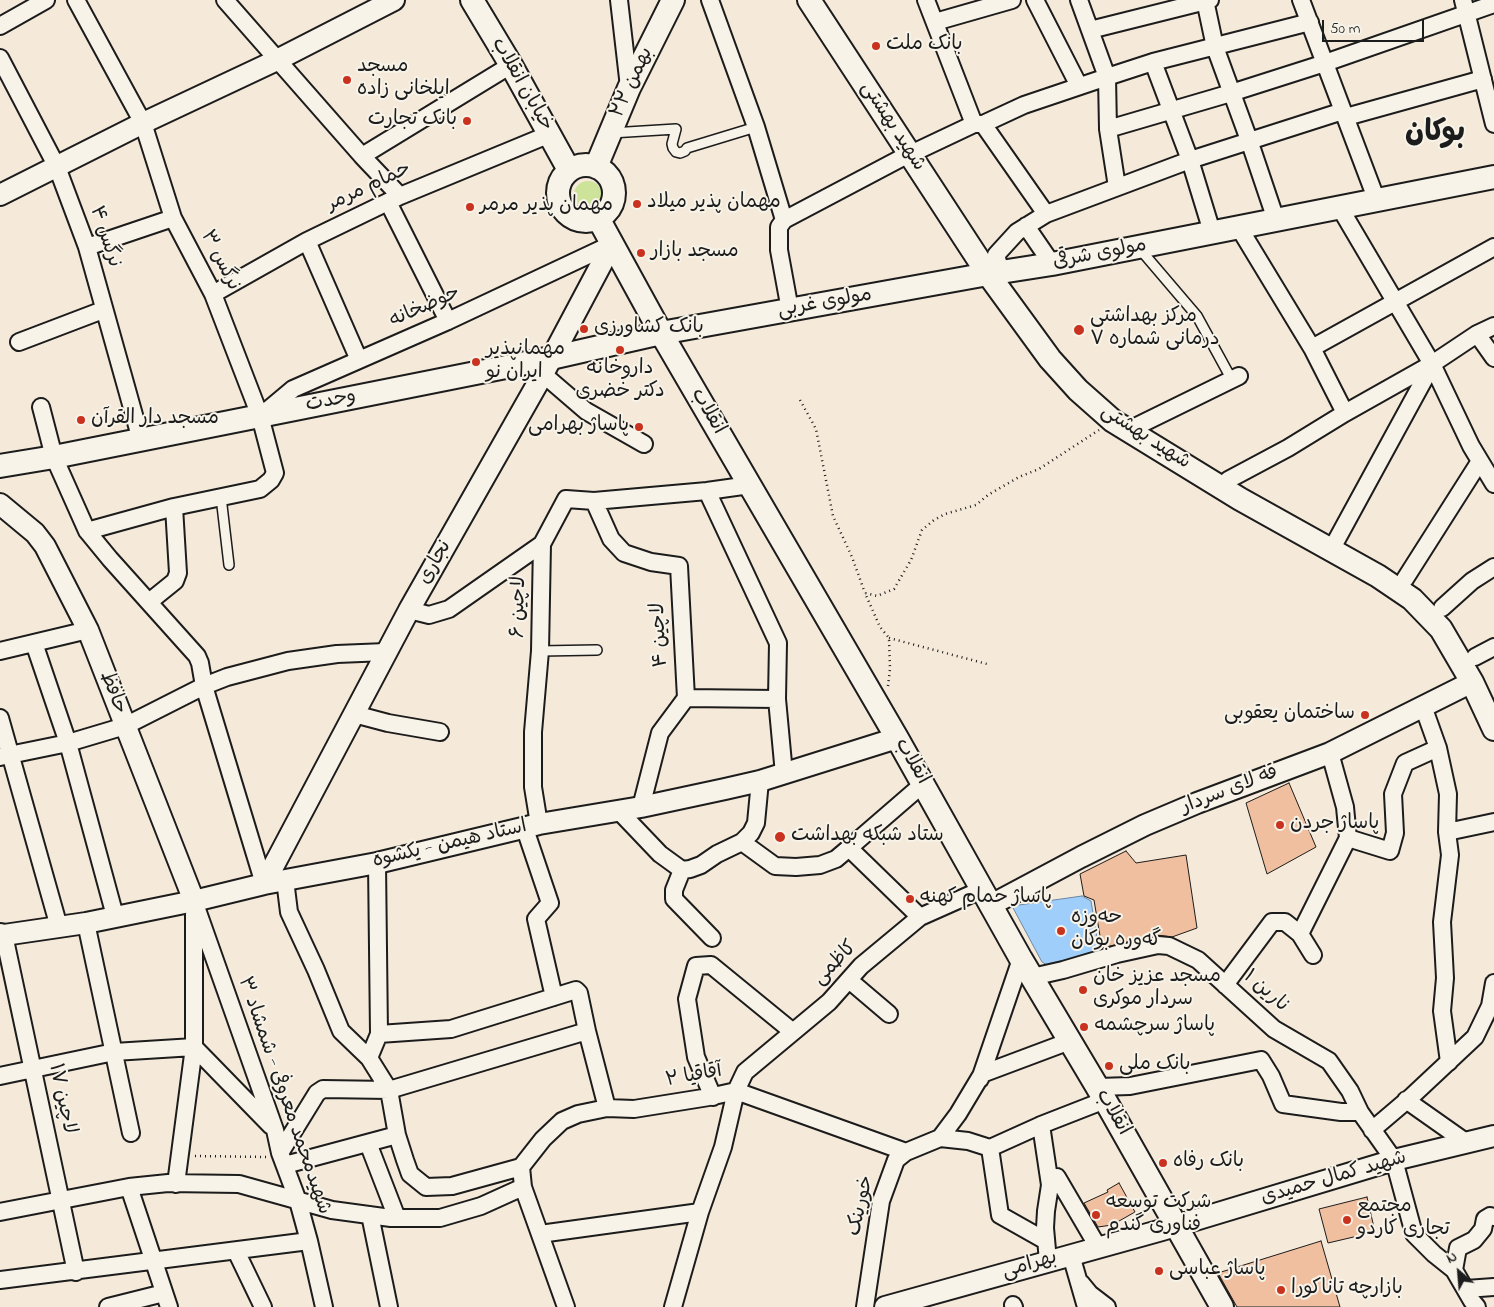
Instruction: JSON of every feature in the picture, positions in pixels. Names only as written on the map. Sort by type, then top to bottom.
[{"type":"main road","name":"خیابان انقلاب","points":[[472,0],[511,65],[569,170]]},
{"type":"main road","name":"۲۲ بهمن","points":[[596,166],[629,88],[673,0]]},
{"type":"main road","name":"شهید بهشتی","points":[[809,0],[914,152],[1050,359],[1078,390],[1113,421],[1240,499],[1378,576],[1412,599],[1441,629],[1472,682],[1494,729]]},
{"type":"main road","name":"شهید بهشتی","points":[[821,0],[914,152]]},
{"type":"main road","points":[[577,166],[596,166],[610,178],[614,196],[606,212],[598,218],[582,221],[567,214],[562,208],[558,192],[563,176],[569,170],[577,166]]},
{"type":"main road","name":"مولوی شرقی","points":[[994,273],[1139,248],[1238,226],[1377,201],[1494,177]]},
{"type":"main road","name":"انقلاب","points":[[598,218],[661,333],[897,738],[1222,1307]]},
{"type":"main road","name":"شهید بهشتی","points":[[994,273],[1074,373],[1113,409],[1137,426],[1228,480],[1405,579],[1442,608],[1484,652],[1494,695]]},
{"type":"main road","name":"مولوی غربی","points":[[661,333],[994,273]]},
{"type":"main road","name":"وحدت","points":[[0,466],[260,416],[547,366],[661,333]]},
{"type":"street","points":[[0,26],[46,0]]},
{"type":"street","name":"نرگس ۳","points":[[76,0],[142,123],[173,218],[213,294],[260,416],[274,473],[271,480],[260,489],[174,507],[87,531]]},
{"type":"street","points":[[225,0],[362,156],[394,199],[448,322]]},
{"type":"street","points":[[0,195],[142,123],[277,60],[394,0]]},
{"type":"street","points":[[619,0],[629,88]]},
{"type":"street","points":[[710,0],[756,127],[784,220]]},
{"type":"street","points":[[926,0],[978,124],[1046,214]]},
{"type":"street","points":[[935,22],[1012,0]]},
{"type":"street","points":[[1035,0],[1079,86]]},
{"type":"street","points":[[1079,0],[1107,77],[1108,129],[1117,187]]},
{"type":"street","points":[[1090,30],[1207,0],[1215,48],[1276,220]]},
{"type":"street","points":[[1301,0],[1377,201]]},
{"type":"street","points":[[1108,129],[1325,63],[1464,7],[1494,4]]},
{"type":"street","points":[[1464,7],[1494,124]]},
{"type":"street","points":[[790,310],[779,250],[780,227],[784,220],[914,152],[1024,105],[1153,62],[1215,48],[1310,22]]},
{"type":"street","name":"نرگس ۴","points":[[0,58],[57,167],[87,247],[103,310],[141,440]]},
{"type":"street","points":[[1153,62],[1190,160],[1212,232]]},
{"type":"street","points":[[362,156],[511,65]]},
{"type":"street","points":[[994,273],[996,255],[1016,232],[1046,214],[1249,140],[1483,79]]},
{"type":"street","name":"حمام مرمر","points":[[213,294],[307,241],[394,199],[550,134]]},
{"type":"street","points":[[1340,208],[1432,364],[1471,446],[1494,484]]},
{"type":"street","points":[[87,247],[173,218]]},
{"type":"street","points":[[1026,226],[1052,264]]},
{"type":"street","points":[[1238,226],[1312,348],[1345,413]]},
{"type":"street","points":[[307,241],[360,360]]},
{"type":"street","name":"حوضخانه","points":[[260,416],[293,389],[448,322],[612,244]]},
{"type":"street","name":"نجاری","points":[[264,884],[386,652],[547,366],[612,244]]},
{"type":"street","points":[[1312,348],[1494,247]]},
{"type":"street","points":[[19,342],[103,310]]},
{"type":"street","points":[[1228,480],[1288,448],[1494,326]]},
{"type":"street","points":[[1478,334],[1494,358]]},
{"type":"street","points":[[1336,541],[1432,364]]},
{"type":"street","points":[[547,366],[586,411],[644,444]]},
{"type":"street","points":[[1137,426],[1236,378]]},
{"type":"street","points":[[41,407],[54,457],[87,531],[197,656],[204,686],[264,884]]},
{"type":"street","points":[[1405,579],[1480,461]]},
{"type":"street","points":[[542,544],[566,499],[594,501],[707,492],[750,485]]},
{"type":"street","points":[[707,492],[778,644],[777,699],[784,774]]},
{"type":"street","name":"لاچین ۴","points":[[594,501],[611,539],[624,553],[650,562],[679,566],[686,698]]},
{"type":"street","name":"حافظ","points":[[0,504],[35,533],[45,546],[88,630],[194,901]]},
{"type":"street","points":[[148,602],[175,582],[178,573],[174,507]]},
{"type":"street","name":"لاچین ۶","points":[[409,610],[429,615],[448,609],[542,544]]},
{"type":"street","name":"لاچین ۶","points":[[542,544],[540,651],[533,732],[532,827],[550,903],[536,919],[554,997]]},
{"type":"street","points":[[1442,608],[1472,581],[1494,568]]},
{"type":"street","points":[[0,651],[88,630]]},
{"type":"street","points":[[34,643],[68,743],[114,916]]},
{"type":"street","points":[[5,755],[68,743],[125,726],[204,686],[226,677],[288,662],[337,654],[386,652]]},
{"type":"street","name":"قه لای سردار","points":[[987,897],[1081,857],[1145,825],[1196,803],[1330,752],[1472,682]]},
{"type":"street","points":[[641,807],[660,733],[686,698],[777,699]]},
{"type":"street","points":[[1423,706],[1438,748],[1448,794],[1447,832],[1450,855],[1442,922],[1445,978],[1442,1011],[1449,1062]]},
{"type":"street","points":[[354,714],[388,723],[440,732]]},
{"type":"street","points":[[0,718],[5,755],[59,927]]},
{"type":"street","name":"استاد هیمن - یکشوه","points":[[1,933],[86,923],[194,901],[264,884],[377,863],[532,827],[641,807],[760,781],[897,738]]},
{"type":"street","points":[[1348,838],[1390,851],[1394,833],[1393,794],[1405,763],[1438,748]]},
{"type":"street","points":[[1300,934],[1348,838],[1345,808],[1330,752]]},
{"type":"street","points":[[619,811],[660,854],[682,870],[690,870],[742,842],[751,833],[759,810],[760,781]]},
{"type":"street","points":[[742,842],[775,866],[820,865],[836,859],[923,784]]},
{"type":"street","points":[[1447,832],[1494,822]]},
{"type":"street","points":[[849,848],[920,917]]},
{"type":"street","points":[[369,1058],[379,1034],[377,863]]},
{"type":"street","points":[[682,870],[674,890],[674,899],[712,938]]},
{"type":"street","points":[[285,880],[289,912],[316,970],[340,1031],[369,1058],[389,1090],[397,1135],[410,1174],[426,1187],[452,1186],[521,1167],[523,1187],[566,1307]]},
{"type":"street","name":"کاظمی","points":[[673,1307],[700,1212],[723,1147],[736,1091],[744,1072],[829,1002],[861,966],[920,917],[987,897]]},
{"type":"street","points":[[176,1184],[178,1156],[194,1047],[194,901]]},
{"type":"street","name":"شهیدمحمد معروفی - شمشاد ۳","points":[[194,901],[275,1130],[282,1158],[298,1201],[324,1307]]},
{"type":"street","points":[[1225,985],[1272,922],[1285,922],[1300,934],[1313,955]]},
{"type":"street","points":[[86,923],[131,1133]]},
{"type":"street","name":"لاچین ۱۷","points":[[1,933],[33,1069],[76,1272]]},
{"type":"street","name":"نارین ۱","points":[[1027,968],[1063,970],[1117,954],[1158,945],[1169,946],[1198,960],[1274,1029],[1329,1061],[1350,1091],[1360,1112],[1394,1160]]},
{"type":"street","points":[[713,1097],[696,1057],[687,999],[696,966],[711,965],[793,1032]]},
{"type":"street","points":[[980,1079],[1027,968]]},
{"type":"street","points":[[849,980],[889,1014]]},
{"type":"street","points":[[1372,1130],[1449,1062],[1474,1037],[1490,1006],[1494,983]]},
{"type":"street","points":[[379,1034],[451,1028],[576,990],[579,993],[607,1108]]},
{"type":"street","points":[[282,1158],[317,1092],[323,1089],[389,1090],[587,1030]]},
{"type":"street","points":[[940,1138],[958,1114],[982,1074],[1070,1041]]},
{"type":"street","points":[[0,1076],[114,1052],[194,1047],[275,1130]]},
{"type":"street","points":[[906,1152],[940,1138],[968,1141],[990,1148],[1102,1094],[1130,1086],[1261,1060],[1271,1076],[1283,1104],[1341,1112],[1360,1112]]},
{"type":"street","name":"آقاقیا ۲","points":[[521,1167],[543,1139],[562,1121],[578,1114],[607,1108],[634,1109],[713,1097],[736,1091],[906,1152]]},
{"type":"street","points":[[1406,1100],[1466,1143]]},
{"type":"street","points":[[1041,1125],[1050,1185],[1046,1211],[1048,1261]]},
{"type":"street","points":[[282,1158],[368,1143],[397,1135]]},
{"type":"street","name":"شهید کمال حمیدی","points":[[1176,1226],[1394,1160],[1494,1136]]},
{"type":"street","points":[[368,1143],[397,1218]]},
{"type":"street","points":[[990,1148],[1000,1215],[1046,1241]]},
{"type":"street","name":"خورینک","points":[[865,1307],[881,1201],[896,1160],[906,1152]]},
{"type":"street","points":[[1394,1160],[1414,1234],[1428,1249],[1454,1270],[1477,1307]]},
{"type":"street","points":[[1058,1178],[1098,1247]]},
{"type":"street","points":[[0,1212],[129,1187],[176,1184],[239,1184],[332,1210],[370,1216],[440,1218],[481,1206],[523,1187]]},
{"type":"street","points":[[108,1307],[167,1300],[129,1187]]},
{"type":"street","points":[[540,1234],[700,1212]]},
{"type":"street","points":[[370,1216],[389,1307]]},
{"type":"street","points":[[1454,1270],[1458,1248],[1474,1240],[1483,1228],[1485,1219],[1494,1217]]},
{"type":"street","name":"بهرامی","points":[[885,1307],[1176,1226]]},
{"type":"street","points":[[0,1280],[76,1272],[153,1260],[309,1241]]},
{"type":"street","points":[[236,1251],[263,1307]]},
{"type":"street","points":[[1071,1255],[1086,1307]]},
{"type":"street","points":[[1078,1280],[1090,1294],[1107,1307]]},
{"type":"street","points":[[1466,1289],[1494,1287]]},
{"type":"lane","points":[[610,133],[676,129],[672,144],[676,152],[680,153],[687,148],[756,127]]},
{"type":"lane","points":[[1139,248],[1197,316],[1236,378]]},
{"type":"lane","points":[[221,497],[229,565]]},
{"type":"lane","points":[[540,651],[597,650]]},
{"type":"path","points":[[800,400],[816,429],[833,516],[852,556],[880,627],[889,638],[987,664]]},
{"type":"path","points":[[865,592],[877,596],[894,589],[911,560],[922,530],[934,520],[945,514],[976,505],[988,495],[1038,469],[1113,421]]},
{"type":"path","points":[[883,714],[889,676],[889,638]]},
{"type":"path","points":[[178,1156],[282,1158]]},
{"type":"green space","points":[[588,181],[598,185],[602,195],[598,205],[588,209],[578,205],[574,195],[578,185]]},
{"type":"water","name":"حه‌وزه گه‌وره بوکان","points":[[1082,896],[1091,901],[1100,956],[1052,966],[1047,965],[1042,962],[1012,906]]},
{"type":"building","name":"پاساژ جردن","points":[[1289,783],[1316,847],[1267,874],[1246,803]]},
{"type":"building","points":[[1126,851],[1136,863],[1186,855],[1197,928],[1172,937],[1156,935],[1102,948],[1094,900],[1084,896],[1080,874]]},
{"type":"building","points":[[1119,1183],[1135,1212],[1112,1225],[1098,1227],[1084,1203],[1108,1192],[1107,1190]]},
{"type":"building","name":"مجتمع تجاری کاردو","points":[[1367,1197],[1375,1232],[1328,1243],[1319,1209]]},
{"type":"building","name":"بازارچه تاناکورا","points":[[1321,1241],[1340,1307],[1237,1307],[1218,1273]]},
{"type":"place","name":"بانک ملت","points":[[876,46]]},
{"type":"place","name":"مسجد ایلخانی زاده","points":[[347,80]]},
{"type":"place","name":"بانک تجارت","points":[[467,121]]},
{"type":"place","name":"مهمان پذیر میلاد","points":[[637,204]]},
{"type":"place","name":"مهمان پذیر مرمر","points":[[470,207]]},
{"type":"place","name":"مسجد بازار","points":[[641,253]]},
{"type":"place","name":"بانک کشاورزی","points":[[584,329]]},
{"type":"place","name":"مرکز بهداشتی درمانی شماره ۷","points":[[1079,330]]},
{"type":"place","name":"داروخانه دکتر خضری","points":[[620,350]]},
{"type":"place","name":"مهمانپذیر ایران نو","points":[[476,362]]},
{"type":"place","name":"مسجد دار القرآن","points":[[81,420]]},
{"type":"place","name":"پاساژ بهرامی","points":[[639,427]]},
{"type":"place","name":"ساختمان یعقوبی","points":[[1365,715]]},
{"type":"place","name":"پاساژ جردن","points":[[1280,825]]},
{"type":"place","name":"ستاد شبکه بهداشت","points":[[780,837]]},
{"type":"place","name":"پاساژ حمام کهنه","points":[[910,899]]},
{"type":"place","name":"حه‌وزه گه‌وره بوکان","points":[[1061,931]]},
{"type":"place","name":"مسجد عزیز خان سردار موکری","points":[[1083,990]]},
{"type":"place","name":"پاساژ سرچشمه","points":[[1084,1027]]},
{"type":"place","name":"بانک ملی","points":[[1109,1066]]},
{"type":"place","name":"بانک رفاه","points":[[1163,1163]]},
{"type":"place","name":"شرکت توسعه فناوری گندم","points":[[1096,1215]]},
{"type":"place","name":"مجتمع تجاری کاردو","points":[[1347,1220]]},
{"type":"place","name":"پاساژ عباسی","points":[[1159,1271]]},
{"type":"place","name":"بازارچه تاناکورا","points":[[1281,1290]]},
{"type":"district","name":"بوکان","points":[[1435,135]]}]
